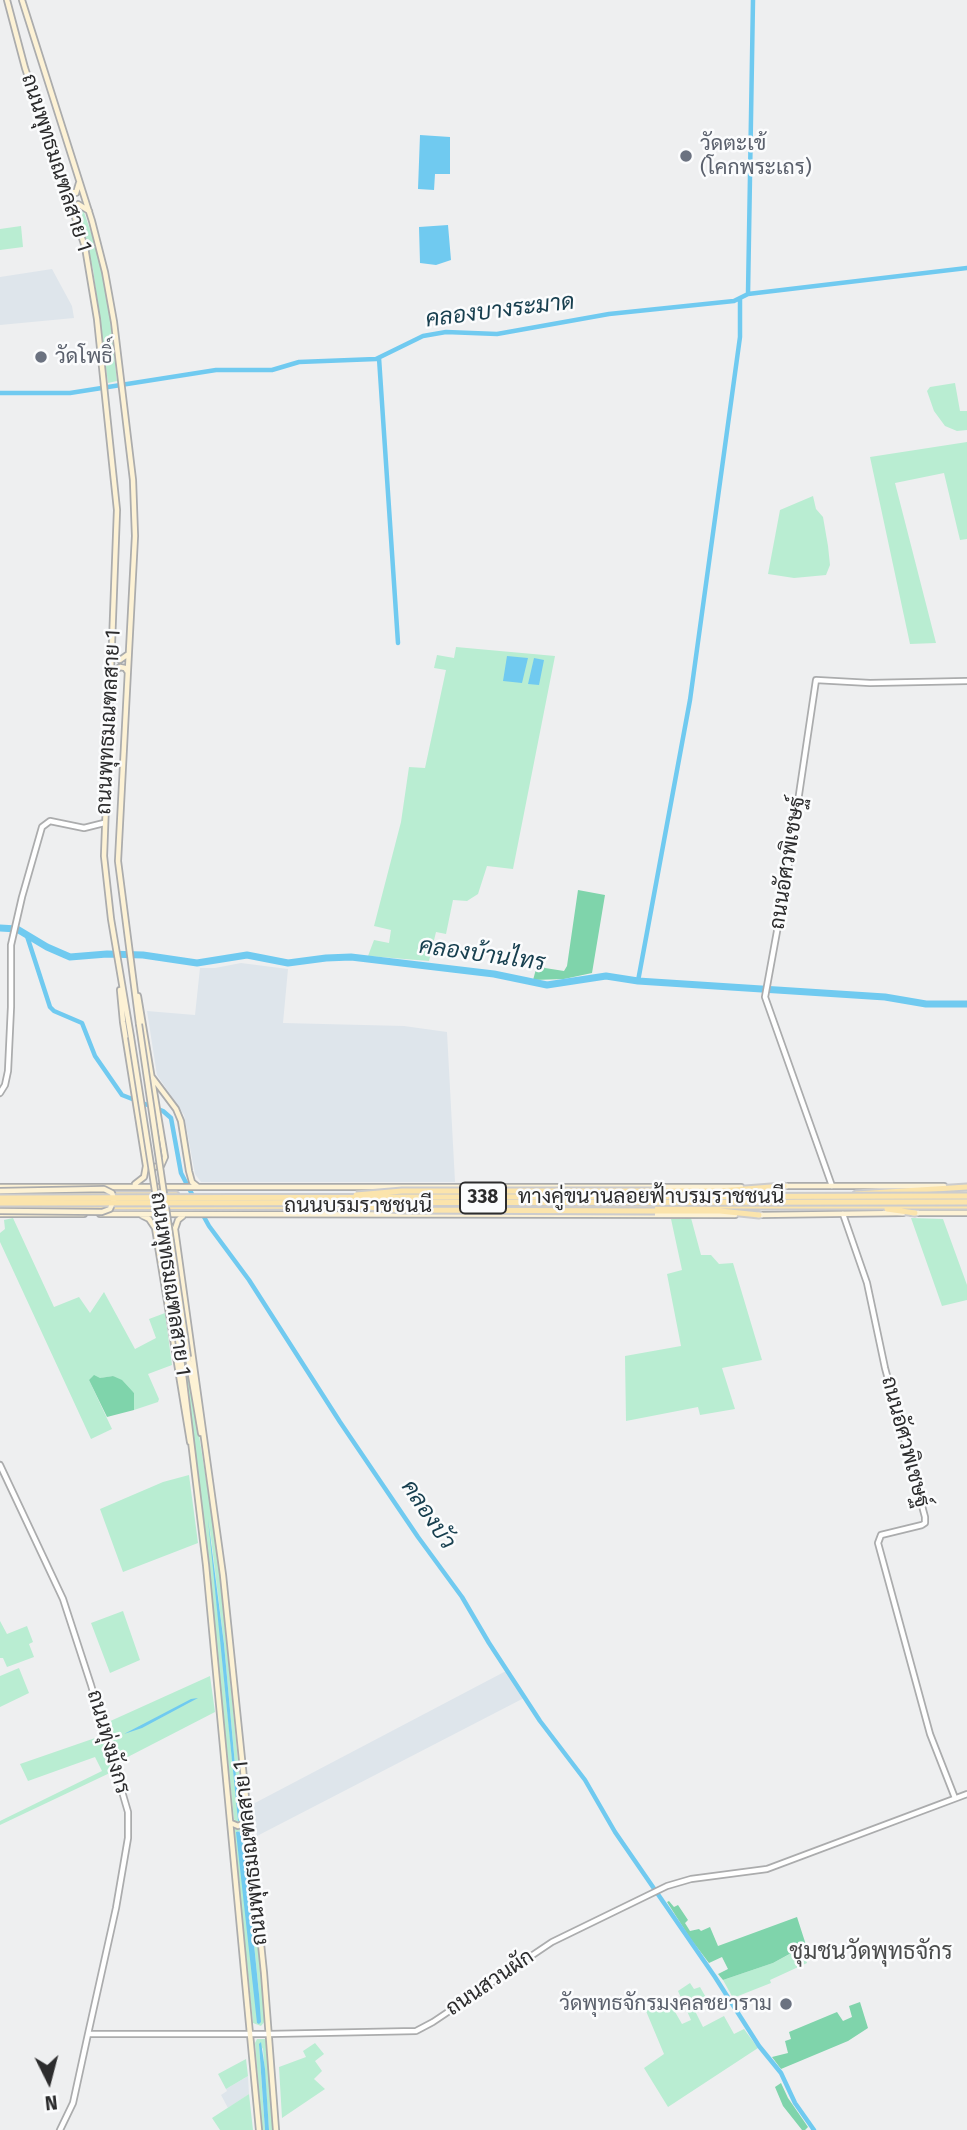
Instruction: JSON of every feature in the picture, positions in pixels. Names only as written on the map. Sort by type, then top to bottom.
[{"type":"main road","name":"ถนนพุทธมณฑลสาย 1","points":[[5,0],[25,68],[76,217],[90,270],[107,403],[117,510],[104,823],[106,872],[193,1452],[253,2033],[259,2130]]},
{"type":"main road","name":"ถนนพุทธมณฑลสาย 1","points":[[23,1],[89,211],[109,288],[124,399],[135,510],[118,861],[188,1357],[206,1451]]},
{"type":"main road","points":[[66,188],[70,193],[76,193],[79,179]]},
{"type":"main road","points":[[76,217],[75,206],[78,204],[89,211]]},
{"type":"main road","points":[[113,653],[120,660],[125,659],[128,654]]},
{"type":"main road","points":[[111,673],[120,667],[125,668],[127,673]]},
{"type":"main road","points":[[121,983],[120,998],[146,1170],[144,1177],[131,1186]]},
{"type":"main road","points":[[134,983],[160,1121],[164,1161],[161,1166],[153,1167],[145,1158]]},
{"type":"main road","points":[[152,1076],[170,1100],[181,1121],[189,1171],[192,1182],[198,1187]]},
{"type":"main road","name":"338","points":[[0,1192],[131,1186],[967,1186]]},
{"type":"main road","points":[[318,1200],[402,1191],[719,1191],[785,1186]]},
{"type":"main road","points":[[856,1194],[967,1186]]},
{"type":"main road","points":[[0,1192],[104,1189],[111,1193],[114,1199],[110,1209],[102,1212],[0,1209]]},
{"type":"main road","name":"ถนนบรมราชชนนี","points":[[0,1192],[188,1195],[967,1195]]},
{"type":"main road","name":"ทางคู่ขนานลอยฟ้าบรมราชชนนี","points":[[0,1192],[318,1200],[967,1204]]},
{"type":"main road","name":"ทางคู่ขนานลอยฟ้าบรมราชชนนี","points":[[0,1209],[318,1200],[967,1195]]},
{"type":"main road","points":[[318,1200],[402,1210],[720,1211],[759,1215]]},
{"type":"main road","name":"ถนนบรมราชชนนี","points":[[0,1209],[967,1204]]},
{"type":"main road","points":[[866,1206],[915,1213]]},
{"type":"main road","name":"338","points":[[0,1209],[140,1214],[967,1213]]},
{"type":"main road","name":"ถนนพุทธมณฑลสาย 1","points":[[140,1214],[153,1223],[183,1407],[193,1452]]},
{"type":"main road","name":"ถนนพุทธมณฑลสาย 1","points":[[187,1214],[177,1223],[176,1237],[222,1576],[276,2130]]},
{"type":"main road","points":[[156,1239],[157,1228],[166,1225],[170,1226],[176,1237]]},
{"type":"main road","points":[[231,1823],[238,1826],[247,1822]]},
{"type":"street","name":"ถนนอัศวพิเชษฐ์","points":[[832,1186],[765,997],[786,883],[816,680],[870,683],[967,681]]},
{"type":"street","points":[[0,1093],[8,1071],[11,944],[44,824],[53,821],[84,828],[104,823]]},
{"type":"street","name":"ถนนอัศวพิเชษฐ์","points":[[843,1214],[857,1249],[873,1305],[883,1359],[925,1517],[925,1523],[922,1525],[881,1535],[878,1543],[930,1734],[955,1798]]},
{"type":"street","name":"ถนนทุ่งมังกร","points":[[0,1465],[63,1599],[128,1812],[128,1838],[116,1908],[88,2034]]},
{"type":"street","name":"ถนนสวนผัก","points":[[88,2034],[416,2031],[552,1942],[667,1886],[691,1879],[767,1869],[967,1794]]},
{"type":"street","points":[[60,2130],[73,2103],[88,2034]]},
{"type":"shaded area","points":[[52,269],[72,306],[74,318],[0,325],[0,277]]},
{"type":"shaded area","points":[[241,963],[288,969],[283,1023],[404,1026],[447,1032],[455,1182],[201,1182],[195,1174],[184,1115],[157,1075],[147,1011],[195,1015],[200,968]]},
{"type":"shaded area","points":[[506,1671],[524,1698],[257,1836],[253,1804]]},
{"type":"shaded area","points":[[248,2076],[249,2094],[228,2108],[221,2095]]},
{"type":"green space","points":[[80,207],[95,244],[107,293],[117,381],[108,383],[93,269],[77,211]]},
{"type":"green space","points":[[21,226],[23,247],[0,250],[0,229]]},
{"type":"green space","points":[[955,383],[960,411],[967,411],[967,430],[957,431],[945,426],[934,411],[927,391],[930,387]]},
{"type":"green space","points":[[967,442],[967,539],[960,540],[944,473],[895,483],[936,643],[910,644],[870,457]]},
{"type":"green space","points":[[813,496],[816,509],[823,517],[828,546],[830,565],[826,575],[794,578],[768,574],[780,510]]},
{"type":"green space","points":[[456,647],[555,656],[513,869],[487,866],[478,894],[467,901],[453,900],[446,934],[436,932],[429,961],[368,956],[374,940],[389,943],[391,930],[374,926],[401,822],[409,767],[425,768],[446,670],[434,668],[437,655],[454,658]]},
{"type":"green space","points":[[578,890],[605,895],[592,973],[564,979],[533,980],[538,962],[545,968],[564,971],[567,966]]},
{"type":"green space","points":[[13,1218],[54,1307],[79,1297],[90,1313],[104,1292],[135,1349],[156,1338],[149,1319],[165,1313],[172,1365],[148,1374],[158,1402],[134,1410],[134,1393],[113,1376],[89,1380],[112,1429],[91,1439],[0,1242],[0,1233],[5,1229],[4,1220]]},
{"type":"green space","points":[[691,1218],[701,1255],[711,1255],[719,1264],[733,1263],[762,1360],[722,1368],[735,1409],[700,1415],[698,1407],[626,1421],[625,1356],[681,1346],[667,1274],[682,1270],[671,1219]]},
{"type":"green space","points":[[911,1218],[943,1219],[967,1285],[967,1300],[942,1306]]},
{"type":"green space","points":[[160,1228],[171,1230],[173,1234],[187,1360],[217,1548],[244,1821],[240,1823],[236,1823],[234,1819],[188,1391]],"holes":[[[209,1522],[224,1644],[240,1820]]]},
{"type":"green space","points":[[94,1375],[100,1378],[113,1376],[122,1380],[134,1393],[134,1410],[107,1417],[89,1380]]},
{"type":"green space","points":[[189,1475],[198,1543],[123,1572],[100,1509],[163,1482]]},
{"type":"green space","points":[[123,1611],[140,1660],[110,1673],[91,1623]]},
{"type":"green space","points":[[0,1621],[7,1634],[27,1626],[33,1642],[29,1644],[34,1657],[7,1667],[3,1658],[0,1658]]},
{"type":"green space","points":[[19,1668],[29,1693],[0,1707],[0,1676]]},
{"type":"green space","points":[[210,1676],[215,1712],[118,1762],[106,1723]]},
{"type":"green space","points":[[101,1736],[114,1771],[0,1825],[0,1821],[102,1771],[95,1757],[28,1781],[20,1764]]},
{"type":"green space","points":[[244,1827],[266,2020],[261,2026],[253,2023],[233,1828]],"holes":[[[238,1831],[241,1831],[259,1994],[258,2024]]]},
{"type":"green space","points":[[667,1902],[674,1907],[678,1905],[688,1920],[685,1923],[690,1931],[701,1931],[710,1927],[718,1946],[797,1917],[806,1945],[773,1963],[723,1980],[718,1974],[728,1969],[722,1957],[709,1963],[690,1938]]},
{"type":"green space","points":[[803,1947],[807,1963],[770,1980],[771,1983],[733,1998],[723,1980],[773,1963]]},
{"type":"green space","points":[[690,1983],[694,1989],[700,1987],[708,2001],[694,2009],[703,2027],[724,2016],[734,2034],[744,2029],[758,2048],[668,2107],[644,2068],[664,2054],[646,2011],[667,1998],[682,2024],[691,2020],[678,1991]]},
{"type":"green space","points":[[860,2002],[868,2028],[848,2041],[781,2069],[772,2057],[788,2053],[785,2041],[791,2039],[789,2032],[837,2012],[843,2021],[852,2017],[849,2006]]},
{"type":"green space","points":[[257,2039],[265,2039],[267,2044],[273,2130],[269,2130],[263,2049],[259,2044],[265,2130],[262,2130],[255,2043]]},
{"type":"green space","points":[[315,2043],[324,2054],[315,2061],[322,2071],[314,2079],[325,2089],[282,2118],[279,2067],[306,2057],[303,2051]]},
{"type":"green space","points":[[246,2059],[248,2076],[226,2089],[218,2074]]},
{"type":"green space","points":[[781,2083],[808,2127],[805,2130],[802,2130],[783,2106],[775,2087]]},
{"type":"green space","points":[[249,2094],[253,2130],[220,2130],[212,2118]]},
{"type":"water","points":[[420,135],[450,137],[450,174],[435,174],[434,190],[418,189]]},
{"type":"water","points":[[448,225],[451,260],[436,265],[420,263],[419,227]]},
{"type":"water","points":[[507,656],[528,658],[522,683],[503,681]]},
{"type":"water","points":[[534,658],[544,660],[539,685],[528,684]]},
{"type":"water","points":[[208,1519],[224,1644],[238,1821]]},
{"type":"water","points":[[198,1698],[142,1728],[124,1734],[191,1699]]},
{"type":"water","points":[[241,1831],[259,1994],[259,2024],[236,1832]]},
{"type":"water","points":[[261,2042],[265,2069],[269,2130],[265,2130]]},
{"type":"waterway","points":[[748,294],[753,0]]},
{"type":"waterway","name":"คลองบางระมาด","points":[[0,393],[70,393],[216,370],[272,370],[299,362],[376,359],[423,336],[446,332],[497,334],[609,314],[734,301],[748,294],[967,268]]},
{"type":"waterway","points":[[638,981],[690,700],[740,337],[740,299]]},
{"type":"waterway","points":[[379,358],[398,643]]},
{"type":"waterway","name":"คลองบ้านไทร","points":[[0,928],[17,929],[70,957],[143,955],[197,963],[247,955],[288,963],[351,957],[494,974],[547,985],[606,976],[638,981],[885,997],[926,1004],[967,1004]]},
{"type":"waterway","name":"คลองบัว","points":[[27,936],[50,1007],[82,1023],[95,1056],[122,1095],[163,1111],[171,1118],[181,1173],[194,1198]]},
{"type":"waterway","name":"คลองบัว","points":[[198,1206],[340,1422],[462,1597],[540,1721],[585,1780],[615,1832],[759,2046],[781,2073],[795,2103],[814,2130]]},
{"type":"place","name":"วัดตะเข้ (โคกพระเถร)","points":[[686,156]]},
{"type":"place","name":"วัดโพธิ์","points":[[41,357]]},
{"type":"place","name":"วัดพุทธจักรมงคลชยาราม","points":[[786,2004]]},
{"type":"district","name":"ชุมชนวัดพุทธจักร","points":[[871,1953]]}]
